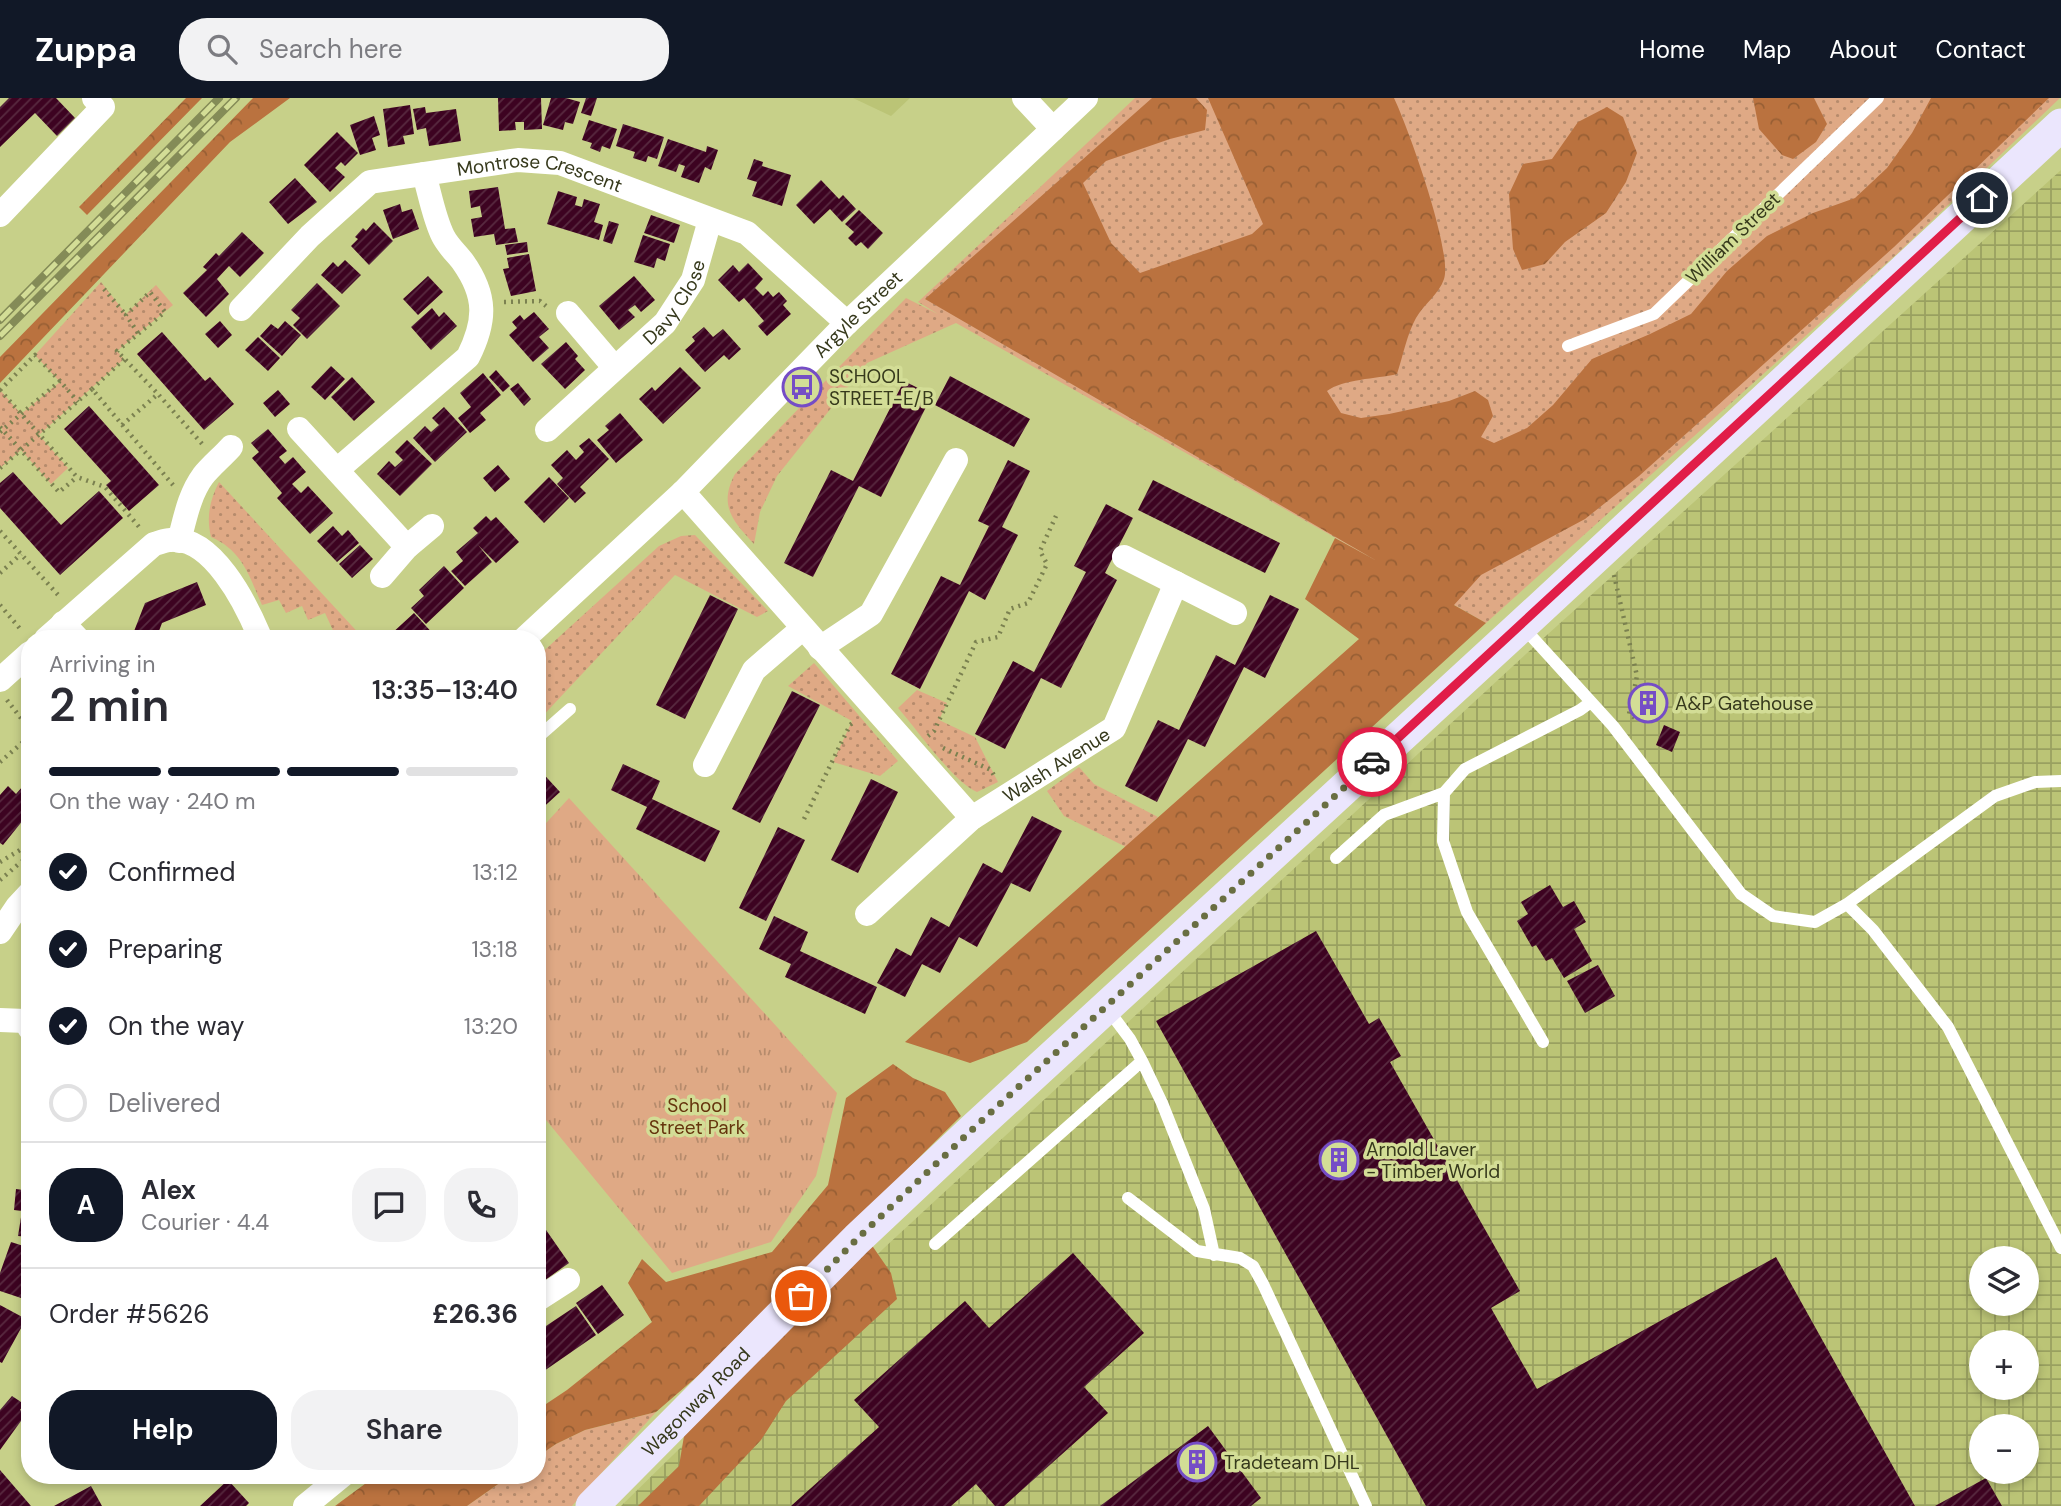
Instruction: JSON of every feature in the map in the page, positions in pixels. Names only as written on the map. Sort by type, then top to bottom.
[{"type":"main road","name":"Wagonway Road","points":[[592,1506],[858,1238],[2061,125]]},
{"type":"street","points":[[0,215],[103,107],[94,98]]},
{"type":"street","points":[[1024,98],[1053,129]]},
{"type":"street","name":"Argyle Street","points":[[534,630],[683,492],[847,323],[1086,98]]},
{"type":"street","name":"Montrose Crescent","points":[[241,309],[310,236],[370,181],[518,160],[560,163],[747,233],[847,323]]},
{"type":"street","points":[[337,470],[468,357],[479,336],[482,299],[464,264],[443,237],[424,174]]},
{"type":"street","name":"Davy Close","points":[[547,430],[665,323],[693,280],[710,220]]},
{"type":"street","points":[[568,313],[614,367]]},
{"type":"street","points":[[299,429],[407,547]]},
{"type":"street","points":[[179,541],[189,505],[203,477],[224,454]]},
{"type":"street","points":[[820,648],[871,614],[956,460]]},
{"type":"street","points":[[683,492],[972,818]]},
{"type":"street","points":[[382,576],[407,547],[432,526]]},
{"type":"street","points":[[65,628],[154,544],[172,539],[194,545],[214,560],[235,587],[258,630]]},
{"type":"street","points":[[1124,557],[1235,613]]},
{"type":"street","name":"Walsh Avenue","points":[[867,914],[972,818],[1114,728],[1176,583]]},
{"type":"street","points":[[705,765],[754,670],[803,628]]},
{"type":"street","points":[[0,680],[21,661]]},
{"type":"street","points":[[0,932],[21,903]]},
{"type":"street","points":[[0,1020],[21,1021]]},
{"type":"street","points":[[546,1294],[568,1280]]},
{"type":"street","points":[[305,1506],[332,1484]]},
{"type":"lane","name":"William Street","points":[[1568,345],[1654,314],[1878,98]]},
{"type":"lane","points":[[1522,625],[1613,726],[1741,894],[1773,916],[1815,922],[1847,904],[1995,796],[2035,782],[2061,782]]},
{"type":"lane","points":[[1336,858],[1384,814],[1444,793],[1465,769],[1591,702]]},
{"type":"lane","points":[[546,730],[570,709]]},
{"type":"lane","points":[[1444,793],[1443,841],[1466,912],[1543,1042]]},
{"type":"lane","points":[[1847,904],[1873,930],[1948,1027],[2061,1248]]},
{"type":"lane","points":[[1106,1007],[1130,1039],[1162,1103],[1204,1209],[1214,1255]]},
{"type":"lane","points":[[934,1244],[1142,1061]]},
{"type":"lane","points":[[1128,1198],[1197,1251],[1240,1258],[1252,1266],[1366,1506]]},
{"type":"path","points":[[104,289],[138,333]]},
{"type":"path","points":[[126,315],[150,292],[164,312],[117,351],[158,394],[224,454]]},
{"type":"path","points":[[502,302],[540,301],[561,319],[568,313]]},
{"type":"path","points":[[78,401],[35,355],[0,390],[77,477],[105,487],[154,544]]},
{"type":"path","points":[[0,468],[124,359]]},
{"type":"path","points":[[60,382],[1,430],[59,492],[77,477]]},
{"type":"path","points":[[92,389],[189,505]]},
{"type":"path","points":[[122,425],[158,394]]},
{"type":"path","points":[[1006,796],[991,770],[925,740],[934,731],[976,642],[998,637],[1010,608],[1028,603],[1047,564],[1040,551],[1056,516]]},
{"type":"path","points":[[0,531],[21,554],[65,628]]},
{"type":"path","points":[[1605,548],[1613,568],[1637,676],[1629,714],[1636,719],[1639,712]]},
{"type":"path","points":[[0,573],[21,554]]},
{"type":"path","points":[[0,605],[21,630]]},
{"type":"path","points":[[0,691],[21,718]]},
{"type":"path","points":[[804,819],[850,725],[873,707]]},
{"type":"path","points":[[0,762],[21,744]]},
{"type":"path","points":[[0,862],[21,849]]},
{"type":"path","points":[[0,880],[21,862]]},
{"type":"shaded area","points":[[853,98],[910,98],[891,116]]},
{"type":"shaded area","points":[[2061,170],[2061,1506],[621,1506],[884,1248],[1526,654]]},
{"type":"green space","points":[[186,98],[202,98],[87,215],[79,207]]},
{"type":"green space","points":[[253,98],[290,98],[230,142],[0,383],[0,357]]},
{"type":"green space","points":[[1135,98],[2060,98],[1899,252],[1486,623],[956,323],[867,363],[777,476],[760,512],[754,544],[730,512],[728,495],[735,474],[906,298],[938,314],[918,302]]},
{"type":"green space","points":[[1152,98],[1196,98],[1207,110],[1205,130],[1106,161],[1083,183],[1111,243],[1140,273],[1252,234],[1263,224],[1208,98],[1394,98],[1436,218],[1445,265],[1444,279],[1413,324],[1397,374],[1351,382],[1327,391],[1341,413],[1361,418],[1449,401],[1475,391],[1488,400],[1493,416],[1481,437],[1494,443],[1527,428],[1553,405],[1592,359],[1691,314],[1727,271],[1767,236],[1813,213],[1855,198],[1887,168],[1912,133],[1931,98],[2049,98],[1894,247],[1639,476],[1585,519],[1481,575],[1454,605],[1486,623],[1027,1042],[970,1063],[905,1042],[1359,639],[1305,599],[1335,538],[1377,561],[925,299]]},
{"type":"green space","points":[[1753,98],[1814,98],[1827,124],[1816,142],[1793,159],[1782,155],[1759,129]]},
{"type":"green space","points":[[1607,107],[1623,117],[1637,153],[1626,182],[1606,213],[1565,242],[1545,264],[1522,270],[1513,249],[1509,194],[1523,164],[1552,159],[1578,122]]},
{"type":"green space","points":[[101,282],[126,314],[156,285],[173,305],[117,351],[124,359],[39,435],[68,468],[51,484],[21,450],[0,468],[0,432],[3,430],[0,427],[0,390],[21,414],[60,382],[35,355]]},
{"type":"green space","points":[[219,482],[356,630],[333,630],[325,613],[308,620],[302,606],[286,613],[279,600],[262,605],[249,574],[238,557],[231,549],[211,537],[209,522],[213,495]]},
{"type":"green space","points":[[695,535],[768,611],[757,617],[675,575],[546,712],[546,649],[659,546],[681,536]]},
{"type":"green space","points":[[814,663],[898,761],[880,776],[833,762],[852,721],[788,686]]},
{"type":"green space","points":[[917,690],[947,703],[939,720],[975,737],[998,782],[977,792],[946,767],[898,708]]},
{"type":"green space","points":[[1079,767],[1094,784],[1158,817],[1126,847],[1064,816],[1047,791]]},
{"type":"green space","name":"School Street Park","points":[[569,798],[837,1093],[816,1176],[771,1242],[672,1273],[546,1120],[546,823]]},
{"type":"green space","points":[[893,1064],[913,1078],[945,1092],[961,1116],[707,1368],[656,1412],[585,1430],[546,1451],[546,1404],[652,1322],[628,1283],[642,1259],[666,1282],[772,1252],[828,1185],[846,1098]]},
{"type":"green space","points":[[871,1244],[891,1273],[897,1299],[786,1401],[761,1440],[699,1506],[638,1506],[679,1466],[684,1436]]},
{"type":"green space","points":[[656,1412],[572,1506],[467,1506],[498,1484],[546,1484],[546,1451],[585,1430]]},
{"type":"green space","points":[[365,1484],[498,1484],[467,1506],[335,1506]]},
{"type":"building","points":[[9,98],[56,98],[75,118],[57,136],[35,113],[0,147],[0,107]]},
{"type":"building","points":[[498,98],[541,98],[542,129],[524,130],[524,122],[515,122],[516,130],[499,131]]},
{"type":"building","points":[[551,98],[580,102],[573,124],[565,122],[563,130],[543,125]]},
{"type":"building","points":[[586,98],[597,98],[591,116],[581,113]]},
{"type":"building","points":[[410,105],[414,134],[403,136],[405,144],[388,147],[383,109]]},
{"type":"building","points":[[425,107],[426,113],[456,109],[461,141],[429,146],[426,128],[417,130],[413,109]]},
{"type":"building","points":[[374,116],[380,135],[372,138],[376,150],[360,155],[350,125]]},
{"type":"building","points":[[589,120],[617,129],[610,149],[602,146],[600,152],[590,148],[592,143],[582,140]]},
{"type":"building","points":[[623,124],[664,137],[657,159],[648,156],[646,162],[633,158],[635,152],[616,146]]},
{"type":"building","points":[[337,132],[358,153],[345,166],[341,162],[335,168],[345,177],[330,192],[304,165]]},
{"type":"building","points":[[668,139],[706,152],[707,146],[718,150],[711,170],[705,167],[699,183],[681,177],[685,166],[679,164],[676,172],[658,166]]},
{"type":"building","points":[[754,159],[763,162],[762,166],[791,175],[782,206],[752,196],[757,182],[747,179]]},
{"type":"building","points":[[295,178],[317,202],[288,224],[269,202]]},
{"type":"building","points":[[821,180],[839,199],[843,195],[856,209],[842,222],[830,209],[814,224],[796,205]]},
{"type":"building","points":[[498,187],[505,229],[515,228],[518,242],[496,245],[494,234],[474,237],[471,219],[482,217],[480,206],[471,208],[469,191]]},
{"type":"building","points":[[558,191],[577,197],[575,205],[582,207],[584,199],[600,204],[594,222],[603,225],[599,240],[547,224]]},
{"type":"building","points":[[400,204],[402,212],[412,209],[419,229],[393,239],[383,210]]},
{"type":"building","points":[[859,210],[883,233],[868,249],[861,242],[856,246],[848,238],[854,232],[845,224]]},
{"type":"building","points":[[651,215],[680,225],[674,243],[644,233]]},
{"type":"building","points":[[609,221],[619,224],[612,244],[603,241]]},
{"type":"building","points":[[374,222],[393,241],[369,265],[351,246],[363,228],[366,231]]},
{"type":"building","points":[[242,232],[264,253],[240,277],[229,266],[217,279],[229,294],[206,317],[183,293],[207,270],[203,267],[216,253],[219,256]]},
{"type":"building","points":[[643,235],[670,244],[665,261],[657,258],[654,268],[634,262]]},
{"type":"building","points":[[527,242],[528,252],[507,255],[505,245]]},
{"type":"building","points":[[529,254],[536,291],[511,296],[503,269],[509,268],[507,258]]},
{"type":"building","points":[[345,260],[361,275],[342,294],[321,275],[333,262],[338,267]]},
{"type":"building","points":[[748,263],[763,279],[755,288],[763,296],[768,291],[773,297],[779,292],[787,301],[783,305],[791,314],[767,336],[758,326],[764,321],[744,298],[739,302],[718,280],[733,265],[739,272]]},
{"type":"building","points":[[428,276],[443,292],[418,315],[403,299]]},
{"type":"building","points":[[634,276],[655,300],[641,312],[635,305],[628,310],[635,317],[619,330],[599,306]]},
{"type":"building","points":[[317,283],[340,306],[307,339],[293,325],[300,318],[291,310]]},
{"type":"building","points":[[432,308],[439,317],[444,312],[457,326],[431,350],[411,327]]},
{"type":"building","points":[[534,312],[549,329],[539,337],[549,348],[533,362],[509,335],[517,328],[512,322],[520,315],[524,320]]},
{"type":"building","points":[[220,321],[232,335],[218,348],[205,334]]},
{"type":"building","points":[[285,321],[301,335],[282,356],[260,336],[271,324],[278,329]]},
{"type":"building","points":[[704,327],[713,337],[723,329],[741,349],[729,360],[724,355],[705,372],[685,350],[695,341],[692,337]]},
{"type":"building","points":[[162,332],[205,381],[210,377],[234,404],[204,430],[137,354]]},
{"type":"building","points":[[258,337],[280,358],[268,371],[245,350]]},
{"type":"building","points":[[566,342],[585,370],[565,389],[541,364]]},
{"type":"building","points":[[331,366],[345,379],[325,400],[311,387]]},
{"type":"building","points":[[680,367],[701,388],[663,424],[639,399],[652,387],[655,391]]},
{"type":"building","points":[[496,370],[510,386],[503,392],[489,377]]},
{"type":"building","points":[[483,373],[501,395],[480,413],[486,420],[470,433],[458,418],[471,407],[460,393]]},
{"type":"building","points":[[950,376],[1030,419],[1014,447],[935,405]]},
{"type":"building","points":[[352,377],[375,402],[354,421],[331,397]]},
{"type":"building","points":[[904,381],[932,395],[881,497],[859,486],[813,577],[784,563],[831,470],[853,481]]},
{"type":"building","points":[[518,383],[531,399],[524,406],[510,389]]},
{"type":"building","points":[[278,390],[290,404],[275,417],[263,403]]},
{"type":"building","points":[[89,406],[159,485],[129,511],[106,485],[111,481],[64,429]]},
{"type":"building","points":[[444,407],[467,432],[435,462],[413,438],[425,426],[431,432],[439,425],[432,418]]},
{"type":"building","points":[[620,413],[643,440],[616,463],[597,440],[609,430],[605,426]]},
{"type":"building","points":[[268,429],[287,451],[279,457],[285,464],[293,457],[306,472],[292,484],[301,493],[308,486],[333,513],[310,534],[277,498],[282,493],[252,458],[259,452],[251,443]]},
{"type":"building","points":[[589,438],[609,459],[580,487],[586,493],[575,503],[557,484],[563,478],[551,465],[567,450],[576,460],[584,452],[579,446]]},
{"type":"building","points":[[407,440],[432,464],[400,496],[377,474],[389,461],[395,467],[403,460],[395,452]]},
{"type":"building","points":[[1008,460],[1030,471],[1002,527],[1018,535],[985,600],[969,591],[920,689],[891,674],[941,576],[960,585],[989,526],[978,521]]},
{"type":"building","points":[[498,465],[510,479],[495,492],[483,478]]},
{"type":"building","points":[[13,472],[61,525],[99,491],[123,518],[60,575],[0,508],[0,483]]},
{"type":"building","points":[[549,477],[569,498],[544,523],[524,502]]},
{"type":"building","points":[[1153,480],[1280,543],[1265,573],[1138,510]]},
{"type":"building","points":[[1106,504],[1133,518],[1105,573],[1117,580],[1061,688],[1041,678],[1005,749],[975,734],[1013,661],[1034,672],[1086,572],[1074,566]]},
{"type":"building","points":[[486,516],[491,521],[496,517],[519,542],[496,563],[478,545],[492,562],[465,586],[451,571],[463,561],[456,552],[478,533],[473,528]]},
{"type":"building","points":[[333,526],[342,536],[348,530],[359,543],[337,562],[317,541]]},
{"type":"building","points":[[360,545],[373,559],[352,578],[339,564]]},
{"type":"building","points":[[444,566],[464,588],[426,624],[411,608],[424,596],[419,590]]},
{"type":"building","points":[[197,582],[206,605],[162,623],[159,630],[134,630],[145,603]]},
{"type":"building","points":[[710,595],[738,609],[685,719],[656,705]]},
{"type":"building","points":[[1270,595],[1299,609],[1265,678],[1244,667],[1205,747],[1188,739],[1157,802],[1125,786],[1158,720],[1179,730],[1216,655],[1235,665]]},
{"type":"building","points":[[414,613],[430,630],[395,630]]},
{"type":"building","name":"A&P Gatehouse","points":[[1642,686],[1666,698],[1656,720],[1631,708]]},
{"type":"building","points":[[792,691],[820,705],[760,823],[732,809]]},
{"type":"building","points":[[1664,725],[1680,732],[1672,752],[1656,745]]},
{"type":"building","points":[[623,764],[660,781],[652,799],[720,831],[705,862],[636,829],[647,807],[611,790]]},
{"type":"building","points":[[546,777],[560,792],[546,805]]},
{"type":"building","points":[[871,779],[898,792],[858,873],[831,860]]},
{"type":"building","points":[[8,786],[16,794],[21,788],[21,823],[3,845],[0,843],[0,795]]},
{"type":"building","points":[[1032,816],[1062,831],[1030,892],[1011,883],[977,947],[959,937],[940,973],[922,964],[905,997],[877,983],[896,948],[911,956],[931,917],[949,927],[983,863],[1002,873]]},
{"type":"building","points":[[778,827],[805,840],[766,921],[739,908]]},
{"type":"building","points":[[1550,885],[1563,907],[1574,901],[1586,922],[1574,929],[1592,961],[1564,978],[1552,958],[1546,961],[1536,945],[1532,947],[1517,921],[1528,914],[1521,902]]},
{"type":"building","points":[[774,916],[808,932],[800,951],[877,987],[865,1014],[785,977],[791,964],[759,949]]},
{"type":"building","name":"Arnold Laver - Timber World","points":[[1316,931],[1369,1024],[1379,1018],[1401,1056],[1390,1062],[1520,1291],[1491,1308],[1537,1389],[1776,1257],[1915,1506],[1426,1506],[1156,1021]]},
{"type":"building","points":[[1598,965],[1615,996],[1585,1013],[1567,981]]},
{"type":"building","points":[[16,1189],[21,1190],[21,1211],[14,1210]]},
{"type":"building","points":[[546,1230],[569,1263],[546,1279]]},
{"type":"building","points":[[11,1242],[21,1245],[21,1298],[0,1291],[0,1273]]},
{"type":"building","points":[[1073,1253],[1144,1333],[1084,1387],[1108,1413],[1004,1506],[995,1506],[976,1484],[951,1506],[791,1506],[879,1427],[854,1400],[965,1301],[989,1328]]},
{"type":"building","points":[[602,1285],[624,1315],[598,1334],[576,1303]]},
{"type":"building","points":[[0,1305],[21,1316],[21,1328],[2,1363]]},
{"type":"building","points":[[576,1306],[596,1335],[546,1370],[546,1326]]},
{"type":"building","points":[[12,1396],[21,1402],[21,1421],[0,1450],[0,1410]]},
{"type":"building","name":"Tradeteam DHL","points":[[1208,1426],[1261,1498],[1251,1506],[1100,1506]]},
{"type":"building","points":[[0,1470],[31,1506],[0,1506]]},
{"type":"building","points":[[224,1484],[232,1484],[249,1503],[246,1506],[200,1506]]},
{"type":"building","points":[[1975,1484],[1989,1484],[2002,1506],[1935,1506]]},
{"type":"building","points":[[91,1486],[102,1506],[54,1506]]},
{"type":"railway","points":[[0,320],[219,98]]},
{"type":"railway","points":[[0,336],[236,98]]},
{"type":"way so far","points":[[801,1296],[976,1126],[1372,762]]},
{"type":"place","name":"SCHOOL STREET-E/B","points":[[802,387]]},
{"type":"place","name":"A&P Gatehouse","points":[[1648,703]]},
{"type":"place","name":"Arnold Laver - Timber World","points":[[1339,1160]]},
{"type":"place","name":"Tradeteam DHL","points":[[1197,1462]]},
{"type":"route","points":[[1372,762],[1982,198]]}]
